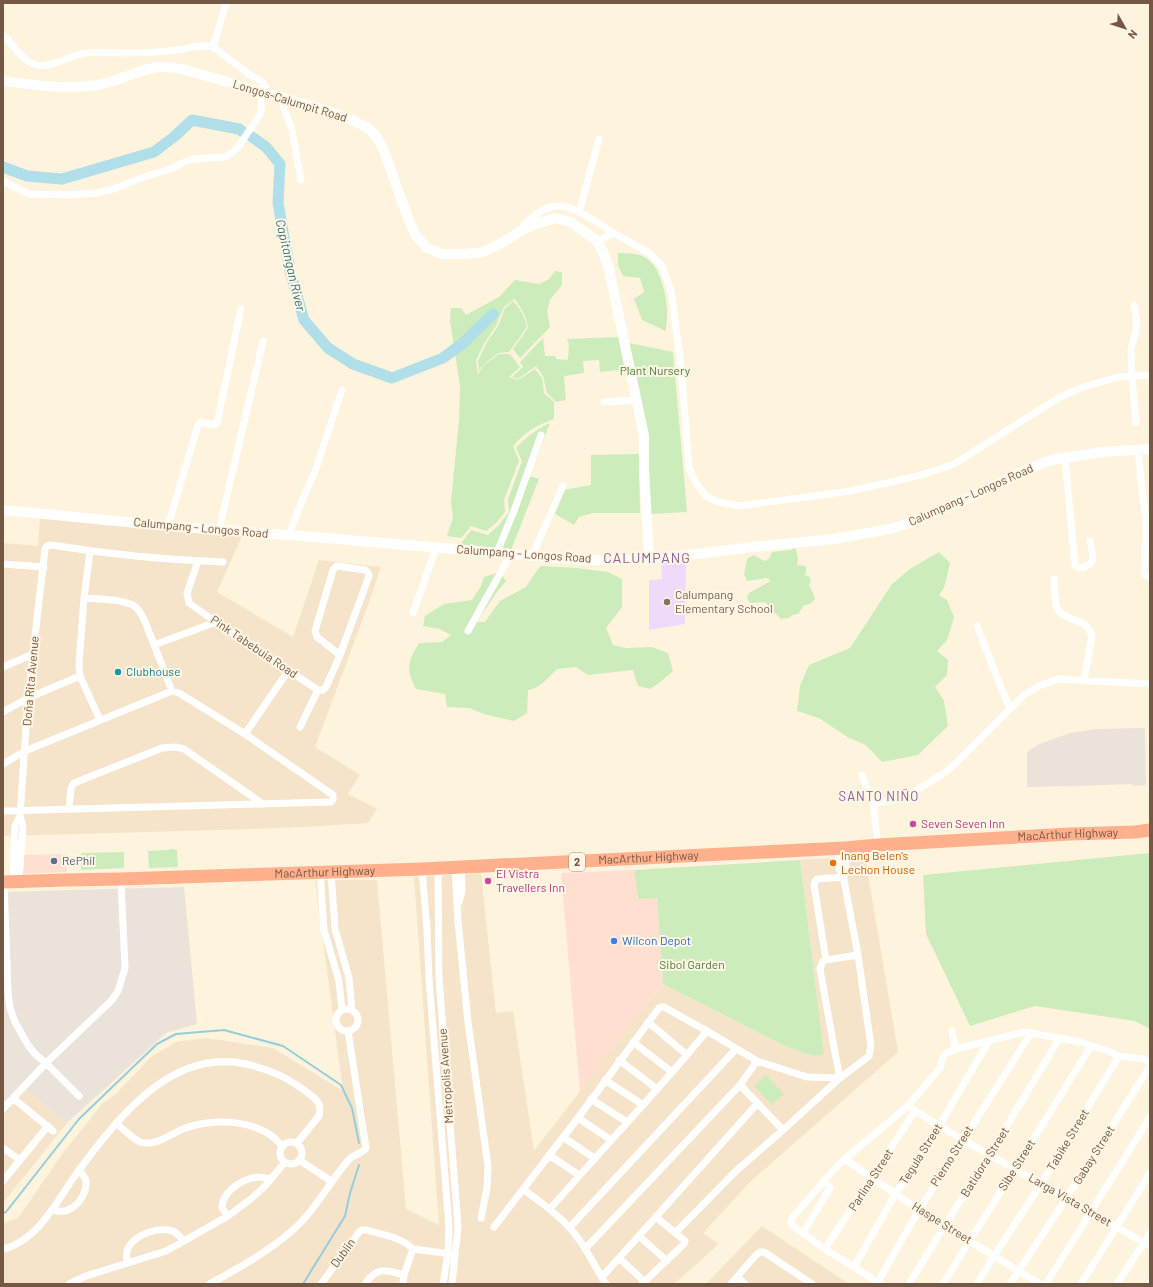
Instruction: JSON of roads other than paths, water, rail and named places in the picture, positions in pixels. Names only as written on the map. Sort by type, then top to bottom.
[{"type":"highway","name":"MacArthur Highway","points":[[10,882],[422,869],[841,848],[1150,830]]},
{"type":"street","points":[[213,47],[226,3]]},
{"type":"street","points":[[3,35],[7,38],[11,45],[32,64],[40,65],[53,64],[87,53],[159,52],[199,46],[213,47],[262,82],[271,94],[292,130],[301,180]]},
{"type":"street","name":"Longos-Calumpit Road","points":[[3,81],[61,88],[98,85],[115,81],[139,71],[160,66],[182,69],[322,109],[368,128],[376,136],[383,148],[408,218],[416,236],[427,248],[442,254],[483,252],[519,232],[555,218],[571,222],[597,241],[609,268],[644,436],[644,469],[649,558]]},
{"type":"street","points":[[3,181],[29,194],[70,195],[95,193],[111,190],[141,178],[171,169],[186,160],[225,157],[238,147],[260,114],[271,94]]},
{"type":"street","points":[[579,212],[599,138]]},
{"type":"street","points":[[519,232],[526,222],[542,211],[558,206],[579,212],[648,253],[662,266],[671,291],[681,365],[689,468],[696,483],[706,496],[718,502],[740,506],[850,491],[922,475],[954,464],[985,446],[1060,397],[1083,387],[1118,377],[1150,375]]},
{"type":"street","points":[[597,241],[614,233]]},
{"type":"street","points":[[1134,305],[1137,322],[1131,349],[1136,423]]},
{"type":"street","points":[[168,526],[198,425],[201,422],[214,425],[217,423],[241,309]]},
{"type":"street","points":[[219,530],[263,341]]},
{"type":"street","points":[[289,535],[316,469],[342,390]]},
{"type":"street","points":[[604,402],[637,400]]},
{"type":"street","points":[[496,552],[514,511],[541,435]]},
{"type":"street","name":"Calumpang - Longos Road","points":[[3,510],[168,526],[581,560],[649,558],[834,539],[890,529],[914,522],[1026,470],[1052,460],[1102,452],[1150,449]]},
{"type":"street","points":[[1138,450],[1146,524],[1144,574],[1150,577]]},
{"type":"street","points":[[1065,458],[1075,565],[1077,567],[1080,568],[1092,564],[1093,561],[1090,541]]},
{"type":"street","points":[[532,556],[563,486]]},
{"type":"street","name":"Doña Rita Avenue","points":[[80,1096],[35,1054],[15,1022],[10,1008],[8,992],[10,882],[15,826],[20,813],[28,698],[45,549],[47,546],[51,545],[90,551]]},
{"type":"street","points":[[412,613],[436,548]]},
{"type":"street","points":[[100,720],[80,676],[79,664],[84,598],[90,551],[223,562]]},
{"type":"street","points":[[468,631],[511,554]]},
{"type":"street","name":"Pink Tabebuia Road","points":[[198,561],[187,593],[189,603],[318,690]]},
{"type":"street","points":[[3,564],[44,567]]},
{"type":"street","points":[[300,727],[318,690],[323,690],[326,687],[340,655],[369,576],[368,572],[365,570],[337,566],[333,570],[315,631],[317,637],[340,655]]},
{"type":"street","points":[[1054,579],[1057,607],[1060,612],[1086,625],[1091,631],[1092,637],[1084,680]]},
{"type":"street","points":[[84,598],[125,602],[134,605],[140,611],[172,691]]},
{"type":"street","points":[[154,645],[216,622]]},
{"type":"street","points":[[977,626],[999,684],[1010,708]]},
{"type":"street","points":[[3,667],[33,654]]},
{"type":"street","points":[[245,734],[288,671]]},
{"type":"street","points":[[3,712],[28,698],[80,676]]},
{"type":"street","points":[[873,804],[903,798],[950,768],[1010,708],[1031,690],[1058,679],[1150,684]]},
{"type":"street","points":[[3,764],[25,751],[172,691],[179,693],[245,734],[333,795],[331,802],[68,809],[20,813],[3,811]]},
{"type":"street","points":[[68,809],[71,788],[74,783],[162,748],[168,747],[184,749],[263,804]]},
{"type":"street","points":[[862,775],[873,804],[878,845]]},
{"type":"street","points":[[675,1233],[737,1170],[840,1078],[869,1056],[871,1046],[858,955],[844,876],[839,869],[841,848]]},
{"type":"street","points":[[458,867],[457,906],[468,1022],[488,1166],[487,1188],[481,1218]]},
{"type":"street","name":"Metropolis Avenue","points":[[438,868],[439,978],[458,1227],[452,1284]]},
{"type":"street","name":"Metropolis Avenue","points":[[422,869],[428,935],[429,979],[449,1226],[448,1253],[443,1284]]},
{"type":"street","points":[[325,872],[335,929],[349,978],[352,1010],[357,1017],[357,1024],[352,1030],[348,1031],[340,1029],[336,1023],[336,1016],[342,1010],[352,1010]]},
{"type":"street","points":[[325,872],[324,930],[339,981],[342,1010]]},
{"type":"street","points":[[826,960],[814,885],[818,879],[844,876]]},
{"type":"street","points":[[3,1110],[46,1063],[112,1000],[118,991],[125,968],[121,879]]},
{"type":"street","points":[[424,886],[438,884]]},
{"type":"street","points":[[324,930],[335,929]]},
{"type":"street","points":[[840,1078],[820,968],[823,961],[858,955]]},
{"type":"street","points":[[494,1227],[578,1118],[632,1042],[662,1006],[758,1061],[807,1077],[840,1078]]},
{"type":"street","points":[[648,1022],[687,1055]]},
{"type":"street","points":[[209,1284],[253,1260],[302,1221],[349,1159],[354,1155],[365,1151],[366,1148],[348,1031]]},
{"type":"street","points":[[550,1209],[707,1031]]},
{"type":"street","points":[[952,1031],[956,1049]]},
{"type":"street","points":[[879,1283],[825,1249],[793,1226],[791,1222],[792,1218],[824,1180],[845,1159],[908,1106],[940,1068],[945,1054],[956,1049],[1024,1032],[1080,1042],[1119,1056],[1143,1059],[1150,1062]]},
{"type":"street","name":"Pierno Street","points":[[879,1283],[919,1210],[1031,1033]]},
{"type":"street","name":"Batidora Street","points":[[909,1284],[990,1154],[1059,1039]]},
{"type":"street","name":"Tegula Street","points":[[854,1267],[896,1193],[939,1126],[989,1041]]},
{"type":"street","points":[[632,1042],[672,1072]]},
{"type":"street","name":"Sibe Street","points":[[943,1284],[1091,1046]]},
{"type":"street","points":[[570,1227],[736,1049]]},
{"type":"street","name":"Tabike Street","points":[[978,1284],[1119,1056]]},
{"type":"street","points":[[619,1060],[657,1089]]},
{"type":"street","points":[[3,1256],[4,1248],[21,1241],[37,1228],[52,1210],[79,1170],[116,1123],[139,1098],[160,1083],[184,1070],[200,1064],[218,1061],[242,1062],[264,1069],[284,1078],[316,1099],[319,1105],[319,1116],[297,1144]]},
{"type":"street","points":[[585,1249],[740,1085],[758,1061]]},
{"type":"street","name":"Gabay Street","points":[[1010,1284],[1150,1066]]},
{"type":"street","points":[[605,1080],[642,1105]]},
{"type":"street","points":[[740,1085],[783,1130]]},
{"type":"street","points":[[4,1178],[50,1128],[13,1098]]},
{"type":"street","points":[[591,1099],[627,1122]]},
{"type":"street","points":[[602,1277],[757,1104]]},
{"type":"street","name":"Larga Vista Street","points":[[908,1106],[963,1140],[1147,1244]]},
{"type":"street","name":"Parlina Street","points":[[825,1249],[873,1178],[915,1111]]},
{"type":"street","points":[[1046,1284],[1092,1213],[1150,1117]]},
{"type":"street","points":[[578,1118],[610,1140]]},
{"type":"street","points":[[116,1123],[139,1142],[147,1143],[156,1141],[184,1128],[204,1123],[226,1122],[252,1126],[270,1134],[282,1146]]},
{"type":"street","points":[[563,1138],[594,1158]]},
{"type":"street","points":[[290,1142],[297,1144],[300,1146],[302,1153],[299,1160],[293,1163],[285,1162],[280,1154],[282,1146],[290,1142]]},
{"type":"street","points":[[3,1148],[20,1160]]},
{"type":"street","points":[[549,1155],[579,1176]]},
{"type":"street","name":"Haspe Street","points":[[845,1159],[919,1210],[1040,1284]]},
{"type":"street","points":[[299,1160],[331,1181]]},
{"type":"street","points":[[70,1284],[86,1276],[166,1251],[184,1242],[228,1216],[252,1198],[272,1179],[285,1162]]},
{"type":"street","points":[[52,1210],[66,1210],[73,1207],[83,1196],[86,1182],[84,1176],[79,1170]]},
{"type":"street","points":[[1081,1284],[1150,1173]]},
{"type":"street","points":[[228,1216],[222,1208],[222,1202],[234,1187],[253,1178],[272,1179]]},
{"type":"street","points":[[803,1233],[830,1188],[824,1180]]},
{"type":"street","points":[[523,1189],[550,1209],[570,1227],[606,1284]]},
{"type":"street","points":[[619,1258],[644,1283],[684,1244],[685,1241],[656,1217]]},
{"type":"street","name":"Dublin","points":[[321,1284],[358,1232],[362,1230],[367,1230],[400,1240],[407,1243],[413,1249]]},
{"type":"street","points":[[127,1263],[127,1250],[130,1244],[151,1231],[173,1231],[181,1237],[184,1242]]},
{"type":"street","points":[[1117,1284],[1147,1244],[1150,1233]]},
{"type":"street","points":[[639,1236],[667,1261]]},
{"type":"street","points":[[403,1284],[404,1275],[413,1249],[456,1254]]},
{"type":"street","points":[[731,1284],[760,1252],[764,1252],[801,1281],[812,1284]]},
{"type":"street","points":[[365,1284],[374,1273],[378,1271],[384,1270],[404,1275]]},
{"type":"street","points":[[737,1278],[745,1284]]},
{"type":"waterway","name":"Capitangan River","points":[[3,167],[27,176],[62,179],[154,152],[175,136],[192,120],[239,129],[243,132]]},
{"type":"waterway","name":"Capitangan River","points":[[252,137],[266,147],[280,164],[278,203],[290,271],[304,320],[328,348],[353,364],[392,378],[443,358],[463,343],[493,314]]},
{"type":"waterway","points":[[3,1213],[6,1212],[79,1119],[157,1044],[176,1034],[224,1030],[283,1046],[341,1085],[352,1108],[359,1143]]},
{"type":"waterway","points":[[303,1284],[345,1216],[350,1193],[359,1165]]},
{"type":"place","name":"Calumpang Elementary School","points":[[667,602]]},
{"type":"place","name":"Clubhouse","points":[[118,672]]},
{"type":"place","name":"Seven Seven Inn","points":[[913,824]]},
{"type":"place","name":"RePhil","points":[[54,861]]},
{"type":"place","name":"Inang Belen's Lechon House","points":[[833,863]]},
{"type":"place","name":"El Vistra Travellers Inn","points":[[488,881]]},
{"type":"place","name":"Wilcon Depot","points":[[614,941]]},
{"type":"district","name":"CALUMPANG","points":[[647,558]]},
{"type":"district","name":"SANTO NIÑO","points":[[879,796]]},
{"type":"park label","name":"Plant Nursery","points":[[655,371]]},
{"type":"park label","name":"Sibol Garden","points":[[692,965]]}]
